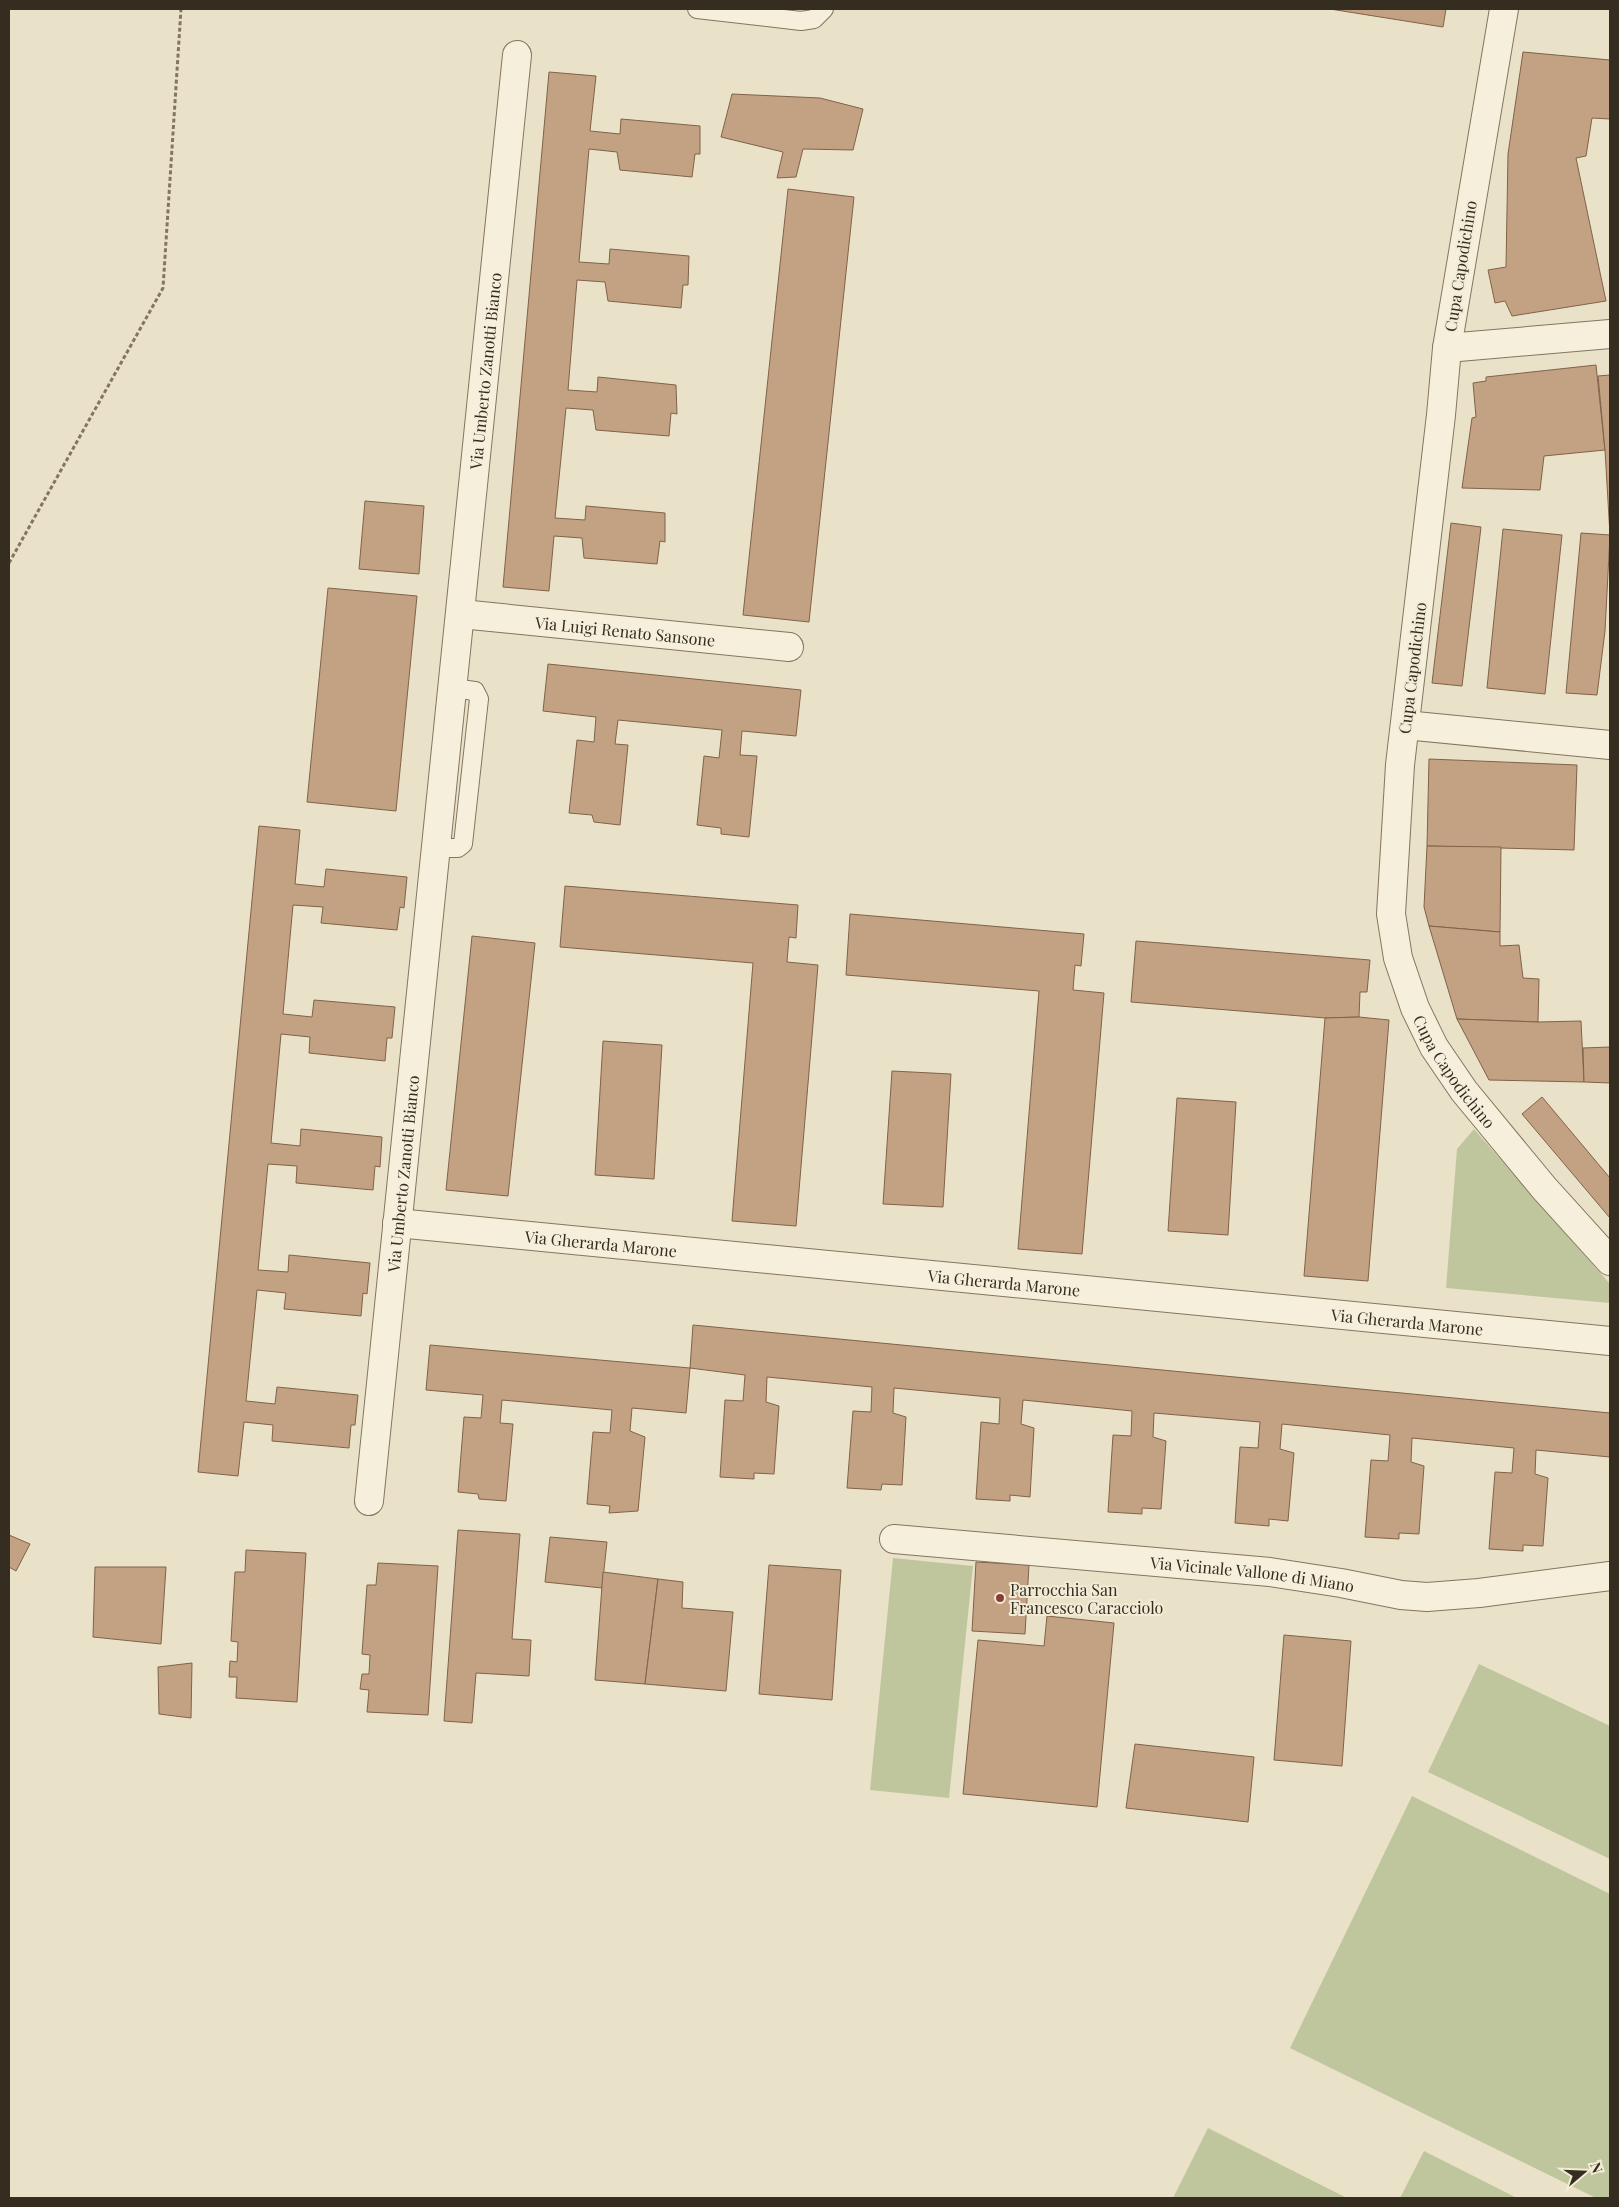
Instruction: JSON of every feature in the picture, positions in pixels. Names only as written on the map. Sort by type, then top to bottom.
[{"type":"street","name":"Cupa Capodichino","points":[[1504,9],[1447,348],[1400,765],[1392,914],[1398,958],[1415,1008],[1434,1047],[1464,1091],[1544,1188],[1610,1261]]},
{"type":"street","name":"Via Umberto Zanotti Bianco","points":[[369,1501],[517,55]]},
{"type":"street","points":[[1447,348],[1610,334]]},
{"type":"street","name":"Via Luigi Renato Sansone","points":[[461,614],[789,647]]},
{"type":"street","points":[[1405,725],[1610,745]]},
{"type":"street","name":"Via Gherarda Marone","points":[[397,1222],[1610,1341]]},
{"type":"street","name":"Via Vicinale Vallone di Miano","points":[[894,1539],[1270,1572],[1341,1583],[1401,1596],[1427,1597],[1479,1593],[1610,1576]]},
{"type":"lane","points":[[697,9],[801,21],[814,19],[824,9]]},
{"type":"path","points":[[9,563],[163,288],[181,9]]},
{"type":"green space","points":[[1474,1129],[1610,1284],[1610,1303],[1446,1288],[1457,1149]]},
{"type":"green space","points":[[893,1558],[973,1566],[949,1798],[870,1790]]},
{"type":"green space","points":[[1479,1664],[1610,1726],[1610,1859],[1428,1772]]},
{"type":"green space","points":[[1412,1796],[1610,1894],[1610,2198],[1596,2198],[1290,2048]]},
{"type":"green space","points":[[1208,2128],[1347,2198],[1173,2198]]},
{"type":"green space","points":[[1424,2151],[1517,2198],[1400,2198]]},
{"type":"building","points":[[1330,9],[1446,9],[1443,27]]},
{"type":"building","points":[[1523,52],[1610,60],[1610,119],[1592,118],[1586,156],[1576,158],[1606,301],[1512,316],[1505,301],[1495,303],[1488,270],[1506,267],[1508,154]]},
{"type":"building","points":[[549,72],[596,76],[590,131],[620,134],[621,119],[700,126],[700,154],[695,154],[692,177],[620,170],[617,152],[589,149],[579,262],[609,264],[610,249],[689,256],[688,285],[683,285],[681,308],[608,301],[605,282],[577,280],[568,390],[597,392],[598,377],[676,385],[677,414],[671,413],[669,436],[596,430],[593,410],[566,408],[555,518],[585,520],[586,506],[665,513],[665,542],[660,541],[657,564],[584,558],[582,538],[554,536],[549,591],[503,587]]},
{"type":"building","points":[[732,94],[820,98],[863,109],[853,150],[803,149],[796,177],[777,178],[783,152],[721,137]]},
{"type":"building","points":[[788,189],[854,197],[809,622],[743,615]]},
{"type":"building","points":[[1596,365],[1605,450],[1544,456],[1540,490],[1462,488],[1472,418],[1476,417],[1473,383],[1486,381],[1486,377]]},
{"type":"building","points":[[1610,375],[1610,535],[1598,376]]},
{"type":"building","points":[[365,501],[424,506],[419,574],[359,569]]},
{"type":"building","points":[[1451,523],[1481,527],[1462,686],[1432,683]]},
{"type":"building","points":[[1503,529],[1562,535],[1545,694],[1487,688]]},
{"type":"building","points":[[1581,533],[1610,535],[1605,631],[1597,695],[1566,693]]},
{"type":"building","points":[[328,588],[417,596],[396,811],[307,802]]},
{"type":"building","points":[[548,664],[801,690],[796,736],[742,731],[740,755],[757,756],[749,837],[721,834],[721,828],[697,825],[704,756],[719,758],[722,730],[618,720],[615,744],[628,745],[620,825],[594,822],[592,815],[569,813],[577,740],[594,742],[596,717],[543,711]]},
{"type":"building","points":[[1429,759],[1577,765],[1574,850],[1427,846]]},
{"type":"building","points":[[259,826],[300,830],[295,884],[324,887],[326,869],[407,877],[404,908],[400,907],[397,930],[321,923],[323,907],[293,905],[283,1014],[312,1017],[314,1000],[395,1007],[392,1038],[387,1038],[385,1061],[309,1053],[310,1037],[281,1034],[271,1143],[300,1146],[301,1129],[382,1137],[380,1167],[375,1166],[373,1190],[296,1183],[297,1166],[268,1164],[258,1270],[288,1272],[289,1255],[370,1263],[367,1294],[363,1293],[361,1316],[284,1309],[286,1293],[257,1290],[246,1401],[275,1404],[277,1387],[358,1395],[355,1425],[351,1425],[349,1448],[272,1441],[273,1425],[244,1422],[238,1476],[198,1472]]},
{"type":"building","points":[[1427,846],[1501,847],[1500,932],[1429,926],[1424,907]]},
{"type":"building","points":[[565,886],[798,905],[796,938],[789,937],[787,962],[818,965],[796,1226],[732,1221],[753,963],[560,947]]},
{"type":"building","points":[[850,914],[1084,934],[1081,966],[1075,965],[1073,990],[1104,993],[1082,1254],[1018,1249],[1039,991],[846,975]]},
{"type":"building","points":[[1429,926],[1500,932],[1500,946],[1519,945],[1523,978],[1539,979],[1538,1022],[1457,1019]]},
{"type":"building","points":[[472,936],[535,943],[508,1196],[446,1190]]},
{"type":"building","points":[[1136,941],[1370,960],[1367,992],[1360,992],[1359,1017],[1325,1018],[1131,1002]]},
{"type":"building","points":[[1359,1017],[1389,1020],[1368,1281],[1304,1276],[1325,1018]]},
{"type":"building","points":[[1457,1019],[1538,1022],[1581,1021],[1584,1082],[1489,1080]]},
{"type":"building","points":[[603,1041],[662,1045],[654,1179],[595,1175]]},
{"type":"building","points":[[1610,1047],[1610,1083],[1584,1082],[1583,1048]]},
{"type":"building","points":[[892,1071],[951,1074],[943,1207],[883,1204]]},
{"type":"building","points":[[1542,1097],[1610,1178],[1610,1218],[1522,1114]]},
{"type":"building","points":[[1177,1098],[1236,1102],[1228,1235],[1168,1231]]},
{"type":"building","points":[[693,1325],[1610,1413],[1610,1457],[1536,1450],[1535,1474],[1548,1478],[1543,1546],[1523,1545],[1523,1551],[1489,1549],[1495,1472],[1512,1473],[1514,1448],[1412,1438],[1411,1462],[1424,1466],[1419,1534],[1399,1533],[1399,1539],[1365,1537],[1371,1460],[1388,1461],[1390,1435],[1282,1424],[1280,1449],[1294,1453],[1288,1521],[1269,1519],[1269,1526],[1235,1523],[1240,1447],[1258,1448],[1260,1422],[1154,1413],[1153,1437],[1166,1441],[1161,1509],[1142,1508],[1142,1514],[1108,1512],[1113,1435],[1131,1436],[1132,1411],[1023,1400],[1021,1424],[1034,1428],[1030,1497],[1010,1495],[1010,1501],[976,1499],[981,1422],[999,1424],[1000,1398],[894,1388],[893,1413],[906,1417],[902,1485],[882,1484],[881,1490],[847,1488],[853,1411],[871,1412],[872,1387],[767,1377],[766,1402],[779,1406],[774,1474],[754,1473],[754,1479],[720,1477],[725,1400],[743,1401],[745,1375],[690,1368]]},
{"type":"building","points":[[430,1345],[690,1368],[686,1413],[632,1408],[630,1431],[645,1437],[638,1511],[609,1513],[610,1506],[587,1504],[593,1432],[610,1433],[612,1410],[502,1400],[500,1423],[513,1424],[506,1501],[479,1499],[478,1494],[458,1492],[464,1417],[481,1418],[483,1395],[426,1390]]},
{"type":"building","points":[[458,1530],[520,1534],[512,1639],[531,1640],[529,1676],[476,1673],[472,1723],[444,1721]]},
{"type":"building","points":[[9,1535],[30,1544],[16,1571],[9,1567]]},
{"type":"building","points":[[550,1537],[607,1542],[602,1588],[545,1582]]},
{"type":"building","points":[[246,1550],[306,1553],[297,1702],[236,1698],[237,1677],[229,1677],[230,1661],[237,1662],[238,1642],[231,1641],[235,1572],[245,1572]]},
{"type":"building","name":"Parrocchia San Francesco Caracciolo","points":[[976,1562],[1029,1565],[1025,1634],[972,1631]]},
{"type":"building","points":[[378,1563],[438,1566],[428,1715],[367,1712],[369,1690],[360,1689],[362,1674],[369,1674],[370,1655],[362,1654],[367,1585],[376,1585]]},
{"type":"building","points":[[769,1565],[841,1570],[832,1700],[759,1694]]},
{"type":"building","points":[[95,1567],[166,1567],[161,1644],[93,1637]]},
{"type":"building","points":[[603,1572],[658,1579],[645,1684],[595,1680]]},
{"type":"building","points":[[658,1579],[683,1582],[682,1608],[733,1612],[726,1691],[645,1684]]},
{"type":"building","points":[[1047,1616],[1114,1623],[1097,1807],[963,1794],[978,1640],[1044,1646]]},
{"type":"building","points":[[1284,1635],[1351,1641],[1342,1766],[1274,1760]]},
{"type":"building","points":[[192,1663],[191,1718],[159,1714],[158,1667]]},
{"type":"building","points":[[1135,1744],[1254,1757],[1248,1822],[1126,1808]]},
{"type":"place","name":"Parrocchia San Francesco Caracciolo","points":[[1000,1598]]}]
